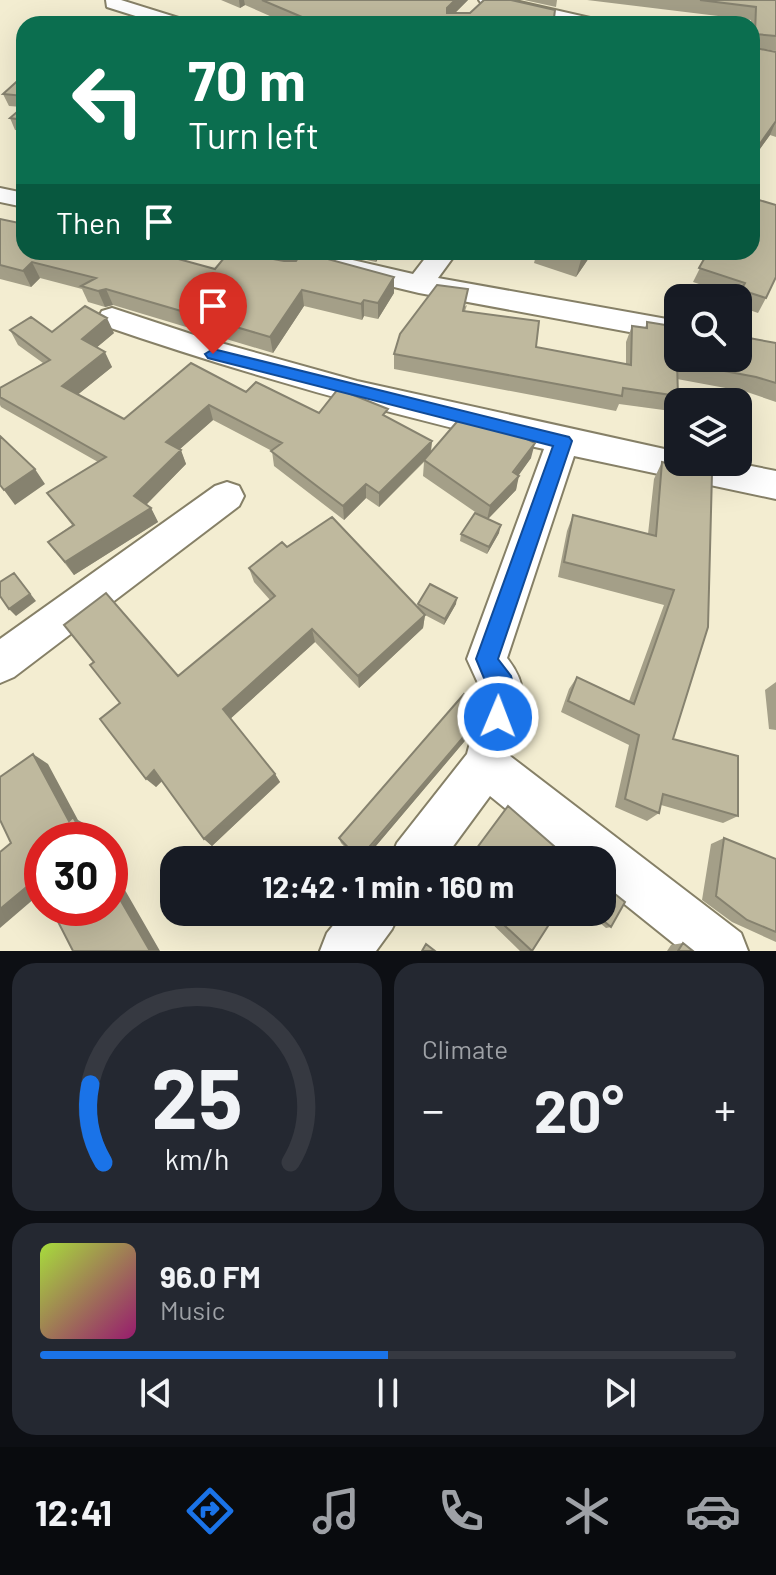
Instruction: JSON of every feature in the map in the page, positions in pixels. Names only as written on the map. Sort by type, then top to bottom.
[{"type":"street","points":[[113,3],[154,16]]},
{"type":"street","points":[[481,3],[550,16]]},
{"type":"street","points":[[316,260],[419,284],[664,328]]},
{"type":"street","points":[[419,284],[438,260]]},
{"type":"street","points":[[112,318],[213,354],[563,441],[776,485]]},
{"type":"street","points":[[425,846],[486,765],[504,694],[503,684],[494,675],[487,659],[563,441]]},
{"type":"street","points":[[0,663],[227,496]]},
{"type":"street","points":[[486,765],[723,951]]},
{"type":"street","points":[[345,951],[364,926]]},
{"type":"building","points":[[262,0],[455,0],[447,8],[447,13],[470,13],[484,0],[511,0],[555,10],[554,16],[300,16]]},
{"type":"building","points":[[700,0],[776,0],[776,36],[760,34],[760,16],[756,16],[756,7]]},
{"type":"building","points":[[760,49],[776,52],[776,121],[760,144]]},
{"type":"building","points":[[16,82],[16,95],[3,94]]},
{"type":"building","points":[[760,200],[776,205],[776,277],[766,298],[752,294],[752,284],[699,268],[704,260],[760,260]]},
{"type":"building","points":[[0,219],[16,222],[16,260],[182,260],[215,269],[222,260],[331,260],[394,277],[378,303],[364,300],[361,304],[302,290],[270,337],[106,289],[98,291],[81,286],[96,278],[32,262],[23,271],[0,265]]},
{"type":"building","points":[[437,285],[468,289],[463,311],[539,321],[536,347],[631,365],[632,326],[647,328],[647,322],[664,325],[664,372],[677,372],[678,388],[664,388],[664,394],[623,388],[622,396],[394,354],[400,334]]},
{"type":"building","points":[[85,306],[107,318],[82,339],[105,352],[62,386],[124,419],[191,363],[246,392],[256,382],[319,413],[338,389],[388,409],[383,415],[432,441],[379,493],[366,484],[343,506],[271,451],[282,443],[209,405],[166,442],[181,450],[134,496],[151,508],[65,562],[48,542],[74,525],[47,493],[106,457],[0,397],[0,388],[50,360],[10,330],[31,317],[52,332]]},
{"type":"building","points":[[752,339],[776,343],[776,383],[730,372],[752,372]]},
{"type":"building","points":[[461,417],[481,425],[481,421],[501,426],[535,443],[513,472],[519,476],[490,506],[424,460]]},
{"type":"building","points":[[0,436],[35,469],[4,490],[0,485]]},
{"type":"building","points":[[662,462],[664,476],[712,476],[708,627],[673,739],[738,756],[738,816],[663,794],[659,813],[625,799],[639,735],[568,701],[577,677],[634,704],[674,590],[564,562],[573,515],[656,536]]},
{"type":"building","points":[[475,513],[501,525],[489,547],[461,534]]},
{"type":"building","points":[[332,517],[425,615],[358,676],[312,629],[223,709],[275,774],[204,839],[154,770],[146,779],[100,719],[120,703],[90,665],[94,662],[64,625],[106,593],[178,676],[275,596],[249,568],[282,542],[287,547]]},
{"type":"building","points":[[14,573],[30,594],[9,609],[0,596],[0,582]]},
{"type":"building","points":[[430,584],[457,598],[445,619],[418,604]]},
{"type":"building","points":[[464,694],[477,705],[472,727],[370,846],[347,846],[339,838]]},
{"type":"building","points":[[33,754],[69,821],[73,817],[76,822],[24,822],[24,889],[0,909],[0,852],[11,843],[0,820],[0,777]]},
{"type":"building","points":[[508,806],[554,846],[478,846]]},
{"type":"building","points":[[724,838],[776,859],[776,932],[747,920],[716,896]]},
{"type":"building","points":[[616,895],[625,902],[616,918]]},
{"type":"building","points":[[128,913],[150,951],[73,951],[60,926],[128,926]]},
{"type":"building","points":[[505,926],[548,926],[532,951]]},
{"type":"building","points":[[683,943],[693,951],[678,951]]},
{"type":"building","points":[[426,944],[435,951],[422,951]]},
{"type":"route","points":[[213,354],[563,441],[487,659],[494,675],[503,684],[504,694],[498,717]]}]
